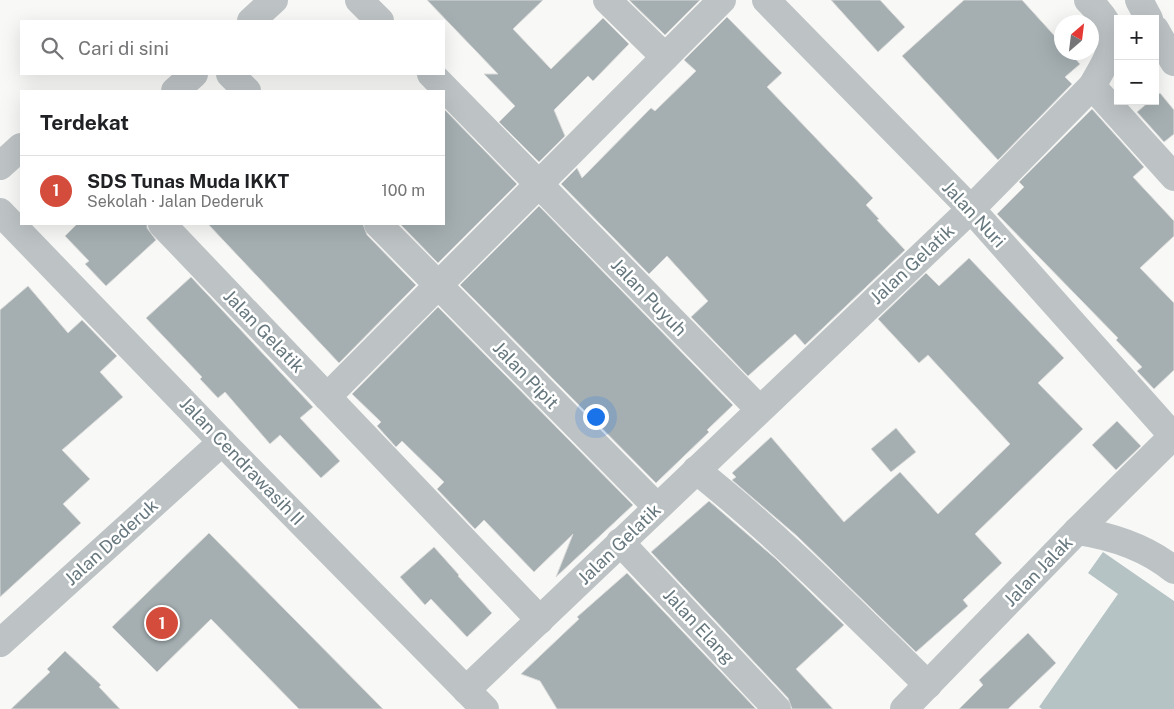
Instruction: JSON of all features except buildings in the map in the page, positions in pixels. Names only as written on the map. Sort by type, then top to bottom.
[{"type":"street","points":[[252,20],[274,0]]},
{"type":"street","points":[[359,0],[379,20]]},
{"type":"street","points":[[607,0],[665,56]]},
{"type":"street","points":[[327,397],[722,0]]},
{"type":"street","name":"Jalan Nuri","points":[[766,0],[971,208],[1173,435]]},
{"type":"street","name":"Jalan Gelatik","points":[[163,225],[540,620],[971,208],[1092,86],[1105,64],[1112,39],[1103,15],[1088,0]]},
{"type":"street","points":[[1139,0],[1147,15]]},
{"type":"street","points":[[1159,36],[1174,62]]},
{"type":"street","points":[[176,90],[193,75]]},
{"type":"street","points":[[231,75],[246,90]]},
{"type":"street","name":"Jalan Puyuh","points":[[432,75],[759,409]]},
{"type":"street","points":[[1092,86],[1174,177]]},
{"type":"street","points":[[0,166],[20,148]]},
{"type":"street","name":"Jalan Cendrawasih II","points":[[0,212],[222,442],[485,709]]},
{"type":"street","name":"Jalan Pipit","points":[[379,225],[657,507]]},
{"type":"street","name":"Jalan Jalak","points":[[904,709],[1173,435]]},
{"type":"street","name":"Jalan Dederuk","points":[[0,643],[222,442]]},
{"type":"street","points":[[696,470],[788,549],[928,686]]},
{"type":"street","points":[[1077,531],[1097,534],[1133,546],[1174,570]]},
{"type":"street","name":"Jalan Elang","points":[[620,542],[777,709]]},
{"type":"street","points":[[466,690],[540,620]]},
{"type":"shaded area","points":[[1103,552],[1174,601],[1174,709],[1042,709],[1039,707],[1118,594],[1088,573]]},
{"type":"place","name":"SDS Tunas Muda IKKT","points":[[162,623]]}]
